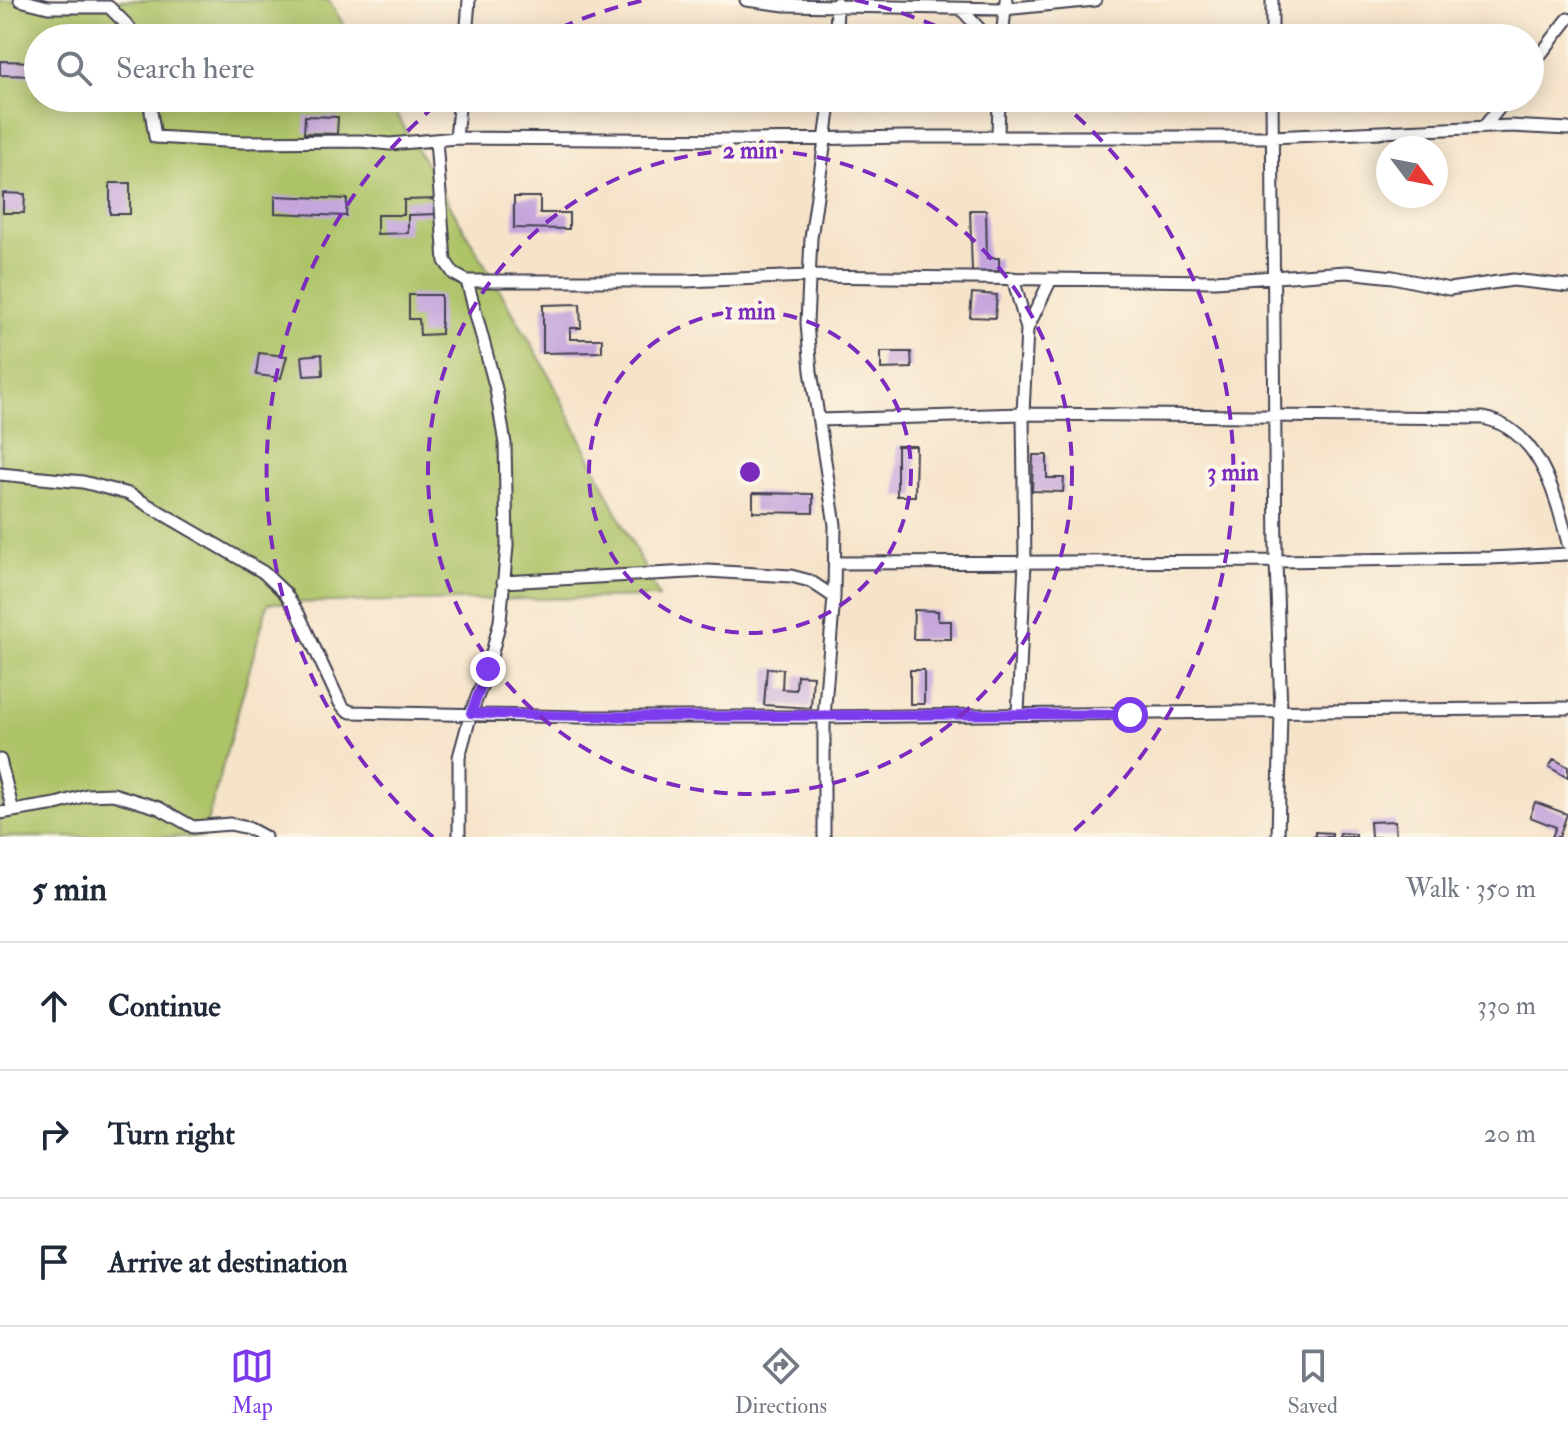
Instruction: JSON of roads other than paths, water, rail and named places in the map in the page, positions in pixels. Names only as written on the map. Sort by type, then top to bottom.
[{"type":"street","points":[[20,0],[48,7],[109,7],[126,24]]},
{"type":"street","points":[[467,24],[469,0]]},
{"type":"street","points":[[746,0],[785,5],[837,3],[961,9],[1095,0]]},
{"type":"street","points":[[1272,0],[1272,24]]},
{"type":"street","points":[[836,24],[837,3]]},
{"type":"street","points":[[961,9],[975,24]]},
{"type":"street","points":[[1544,50],[1568,19]]},
{"type":"street","points":[[151,112],[155,137],[390,144],[456,138],[1272,137],[1484,127],[1568,129]]},
{"type":"street","points":[[456,138],[459,112]]},
{"type":"street","points":[[824,837],[824,717],[834,597],[835,525],[807,323],[817,181],[830,112]]},
{"type":"street","points":[[998,137],[999,112]]},
{"type":"street","points":[[1272,112],[1276,561],[1281,712],[1278,837]]},
{"type":"street","points":[[1484,127],[1496,112]]},
{"type":"street","points":[[436,140],[445,261],[454,274],[467,281],[686,281],[808,276],[1215,281],[1347,272],[1393,277],[1449,289],[1513,280],[1568,286]]},
{"type":"street","points":[[1013,278],[1027,329],[1023,414],[1025,561],[1018,713]]},
{"type":"street","points":[[1027,329],[1051,279]]},
{"type":"street","points":[[459,837],[459,757],[500,621],[507,546],[505,444],[496,389],[467,281]]},
{"type":"street","points":[[819,420],[1023,414],[1483,418],[1500,422],[1514,432],[1538,458],[1555,496],[1568,543]]},
{"type":"street","points":[[0,474],[83,482],[129,494],[263,572],[274,580],[299,615],[345,709],[351,712],[578,717],[824,717],[1568,708]]},
{"type":"street","points":[[835,563],[1276,561],[1568,554]]},
{"type":"street","points":[[503,582],[708,571],[791,576],[810,581],[834,597]]},
{"type":"street","points":[[0,760],[13,811]]},
{"type":"street","points":[[0,813],[56,804],[87,795],[113,794],[159,808],[193,827],[230,824],[248,828],[265,837]]}]
